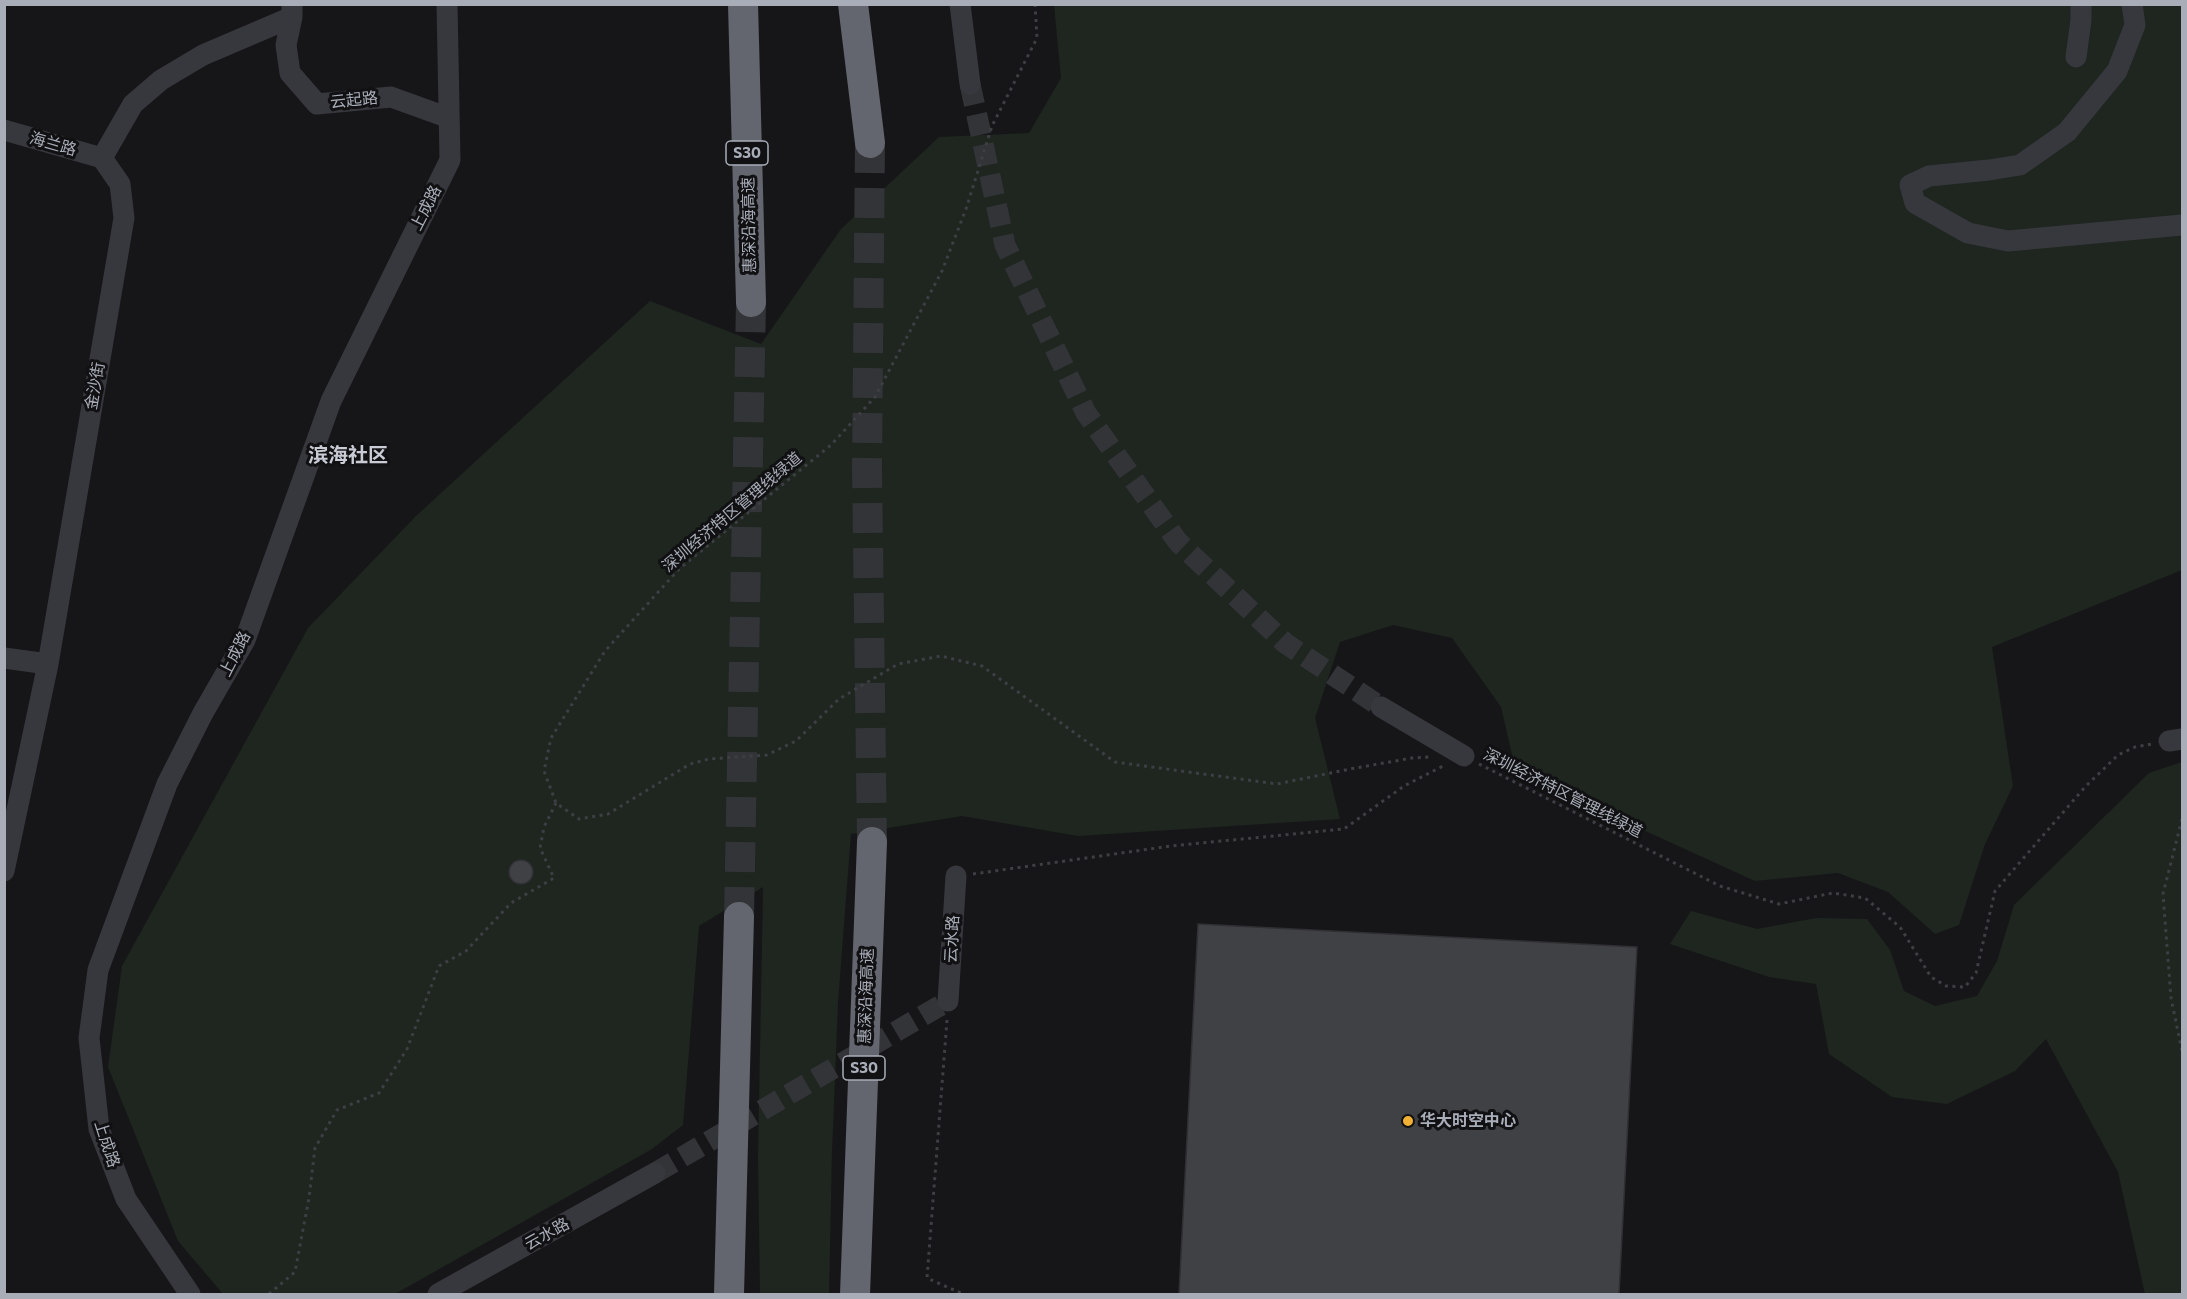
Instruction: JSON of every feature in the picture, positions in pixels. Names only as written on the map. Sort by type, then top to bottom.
[{"type":"highway","name":"惠深沿海高速","points":[[743,4],[751,302]]},
{"type":"highway","points":[[854,4],[870,143]]},
{"type":"highway","name":"惠深沿海高速","points":[[855,1294],[872,842]]},
{"type":"highway","points":[[729,1294],[739,917]]},
{"type":"street","name":"上成路","points":[[190,1294],[126,1199],[99,1130],[89,1038],[98,970],[167,784],[203,713],[245,640],[331,401],[450,160],[447,4]]},
{"type":"street","points":[[2076,57],[2081,4]]},
{"type":"street","points":[[2132,4],[2135,25],[2117,71],[2067,132],[2020,165],[1929,176],[1910,185],[1915,202],[1924,208],[1968,233],[2008,241],[2182,225]]},
{"type":"street","points":[[962,7],[970,84]]},
{"type":"street","name":"云起路","points":[[292,11],[286,45],[290,73],[317,104],[391,97],[449,118]]},
{"type":"street","points":[[102,158],[133,104],[161,80],[203,55],[292,11]]},
{"type":"street","name":"海兰路","points":[[4,130],[102,158]]},
{"type":"street","name":"金沙街","points":[[4,871],[48,664],[124,218],[120,184],[102,158]]},
{"type":"street","points":[[4,658],[48,664]]},
{"type":"street","points":[[1381,707],[1464,756]]},
{"type":"street","name":"云水路","points":[[948,1001],[956,876]]},
{"type":"street","name":"云水路","points":[[438,1294],[655,1173]]},
{"type":"path","name":"深圳经济特区管理线绿道","points":[[1035,4],[1037,38],[992,126],[966,209],[942,271],[875,397],[831,445],[679,569],[605,651],[551,738],[544,771],[556,803],[579,819],[608,814],[690,764],[709,759],[767,754],[796,741],[839,699],[898,664],[941,656],[982,666],[1115,762],[1277,784],[1412,758],[1464,756],[1720,886],[1779,904],[1833,894],[1865,898],[1900,927],[1931,977],[1946,986],[1965,987],[1976,973],[1995,891],[2085,787],[2118,755],[2135,747],[2176,740]]},
{"type":"path","points":[[956,876],[1171,846],[1344,829],[1404,786],[1464,756]]},
{"type":"path","points":[[269,1294],[295,1272],[315,1148],[337,1110],[379,1093],[406,1048],[439,966],[466,951],[511,903],[554,878],[540,848],[544,827],[556,803]]},
{"type":"path","points":[[2182,819],[2163,894],[2171,998],[2182,1051]]},
{"type":"path","points":[[948,1001],[927,1278],[963,1294]]},
{"type":"shaded area","points":[[1054,5],[2182,5],[2182,570],[1992,647],[2013,786],[1985,844],[1959,925],[1935,934],[1888,892],[1838,873],[1755,881],[1516,772],[1501,707],[1452,638],[1393,625],[1340,642],[1315,718],[1340,819],[1078,836],[962,816],[851,834],[838,1002],[829,1294],[760,1294],[758,1157],[763,887],[699,926],[683,1125],[652,1149],[395,1294],[223,1294],[178,1241],[108,1067],[122,966],[308,628],[416,516],[650,301],[761,344],[841,229],[939,137],[1029,133],[1061,78]]},
{"type":"shaded area","points":[[2182,762],[2182,1294],[2145,1294],[2118,1172],[2046,1039],[2015,1071],[1947,1104],[1892,1097],[1829,1054],[1816,984],[1769,977],[1670,944],[1691,911],[1757,929],[1816,918],[1867,919],[1890,950],[1904,991],[1935,1006],[1977,996],[1997,961],[2014,905],[2149,773]]},
{"type":"building","points":[[521,860],[526,861],[532,867],[532,877],[526,883],[521,884],[516,883],[510,877],[509,872],[510,867],[516,861]]},
{"type":"building","name":"华大时空中心","points":[[1198,924],[1637,947],[1619,1294],[1179,1294]]},
{"type":"tunnel","points":[[970,84],[1005,245],[1086,413],[1178,542],[1285,643],[1381,707]]},
{"type":"tunnel","points":[[870,143],[867,467],[872,842]]},
{"type":"tunnel","points":[[739,917],[751,302]]},
{"type":"tunnel","points":[[655,1173],[948,1001]]},
{"type":"place","name":"华大时空中心","points":[[1408,1121]]},
{"type":"district","name":"滨海社区","points":[[348,455]]}]
